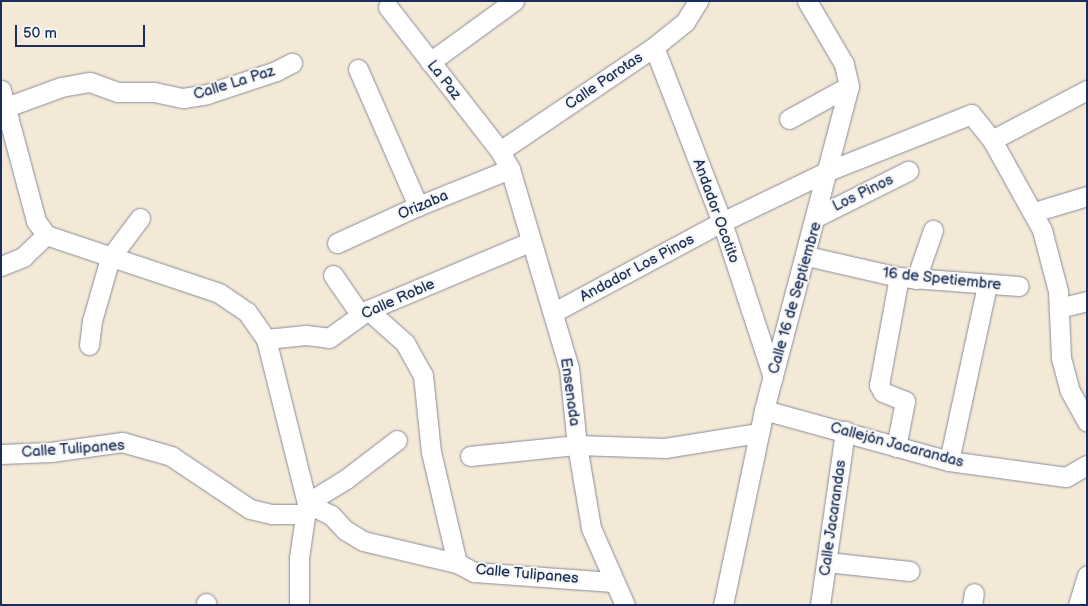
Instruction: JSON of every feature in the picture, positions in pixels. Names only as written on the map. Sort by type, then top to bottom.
[{"type":"street","points":[[430,62],[514,1]]},
{"type":"street","name":"Calle Parotas","points":[[500,151],[654,47],[684,22],[698,1]]},
{"type":"street","name":"Calle 16 de Septiembre","points":[[723,605],[764,410],[818,216],[849,86],[844,64],[807,1]]},
{"type":"street","name":"La Paz","points":[[388,7],[500,151]]},
{"type":"street","name":"Andador Ocotito","points":[[654,47],[722,222],[773,377]]},
{"type":"street","name":"Calle La Paz","points":[[3,109],[61,87],[90,82],[118,92],[191,97],[276,72],[292,63]]},
{"type":"street","points":[[358,69],[418,206]]},
{"type":"street","points":[[790,119],[849,86]]},
{"type":"street","points":[[1,90],[3,109],[36,221],[46,235],[110,258],[180,277],[219,292],[247,312],[266,339],[307,508],[299,558],[299,605]]},
{"type":"street","points":[[1085,417],[1070,391],[1061,358],[1059,308],[1052,261],[1034,212],[992,140],[1087,90]]},
{"type":"street","name":"Andador Los Pinos","points":[[554,312],[722,222],[828,171],[964,115],[971,114],[992,140]]},
{"type":"street","name":"Ensenada","points":[[500,151],[510,169],[530,242],[554,312],[569,368],[577,445],[591,528],[613,582],[625,605]]},
{"type":"street","name":"Orizaba","points":[[337,243],[418,206],[510,169]]},
{"type":"street","name":"Los Pinos","points":[[818,216],[908,171]]},
{"type":"street","points":[[1034,212],[1087,196]]},
{"type":"street","points":[[89,345],[92,321],[110,258],[140,218]]},
{"type":"street","points":[[896,447],[905,401],[883,392],[879,385],[907,278],[933,230]]},
{"type":"street","points":[[1,266],[23,257],[46,235]]},
{"type":"street","name":"Calle Roble","points":[[266,339],[306,335],[328,338],[364,312],[530,242]]},
{"type":"street","name":"16 de Spetiembre","points":[[807,256],[907,278],[987,286],[1019,286]]},
{"type":"street","points":[[333,275],[364,312],[405,343],[423,375],[431,452],[456,563]]},
{"type":"street","points":[[949,461],[987,286]]},
{"type":"street","points":[[1059,308],[1087,301]]},
{"type":"street","name":"Callejón Jacarandas","points":[[764,410],[949,461],[1066,477],[1087,465]]},
{"type":"street","name":"Calle Jacarandas","points":[[820,605],[845,431]]},
{"type":"street","points":[[470,456],[577,445],[665,448],[759,433]]},
{"type":"street","points":[[307,508],[397,440]]},
{"type":"street","name":"Calle Tulipanes","points":[[1,454],[51,452],[122,442],[170,456],[250,509],[272,514],[307,508],[327,512],[362,541],[456,563],[474,572],[613,582]]},
{"type":"street","points":[[827,562],[910,571]]},
{"type":"street","points":[[1078,605],[1087,575]]}]
